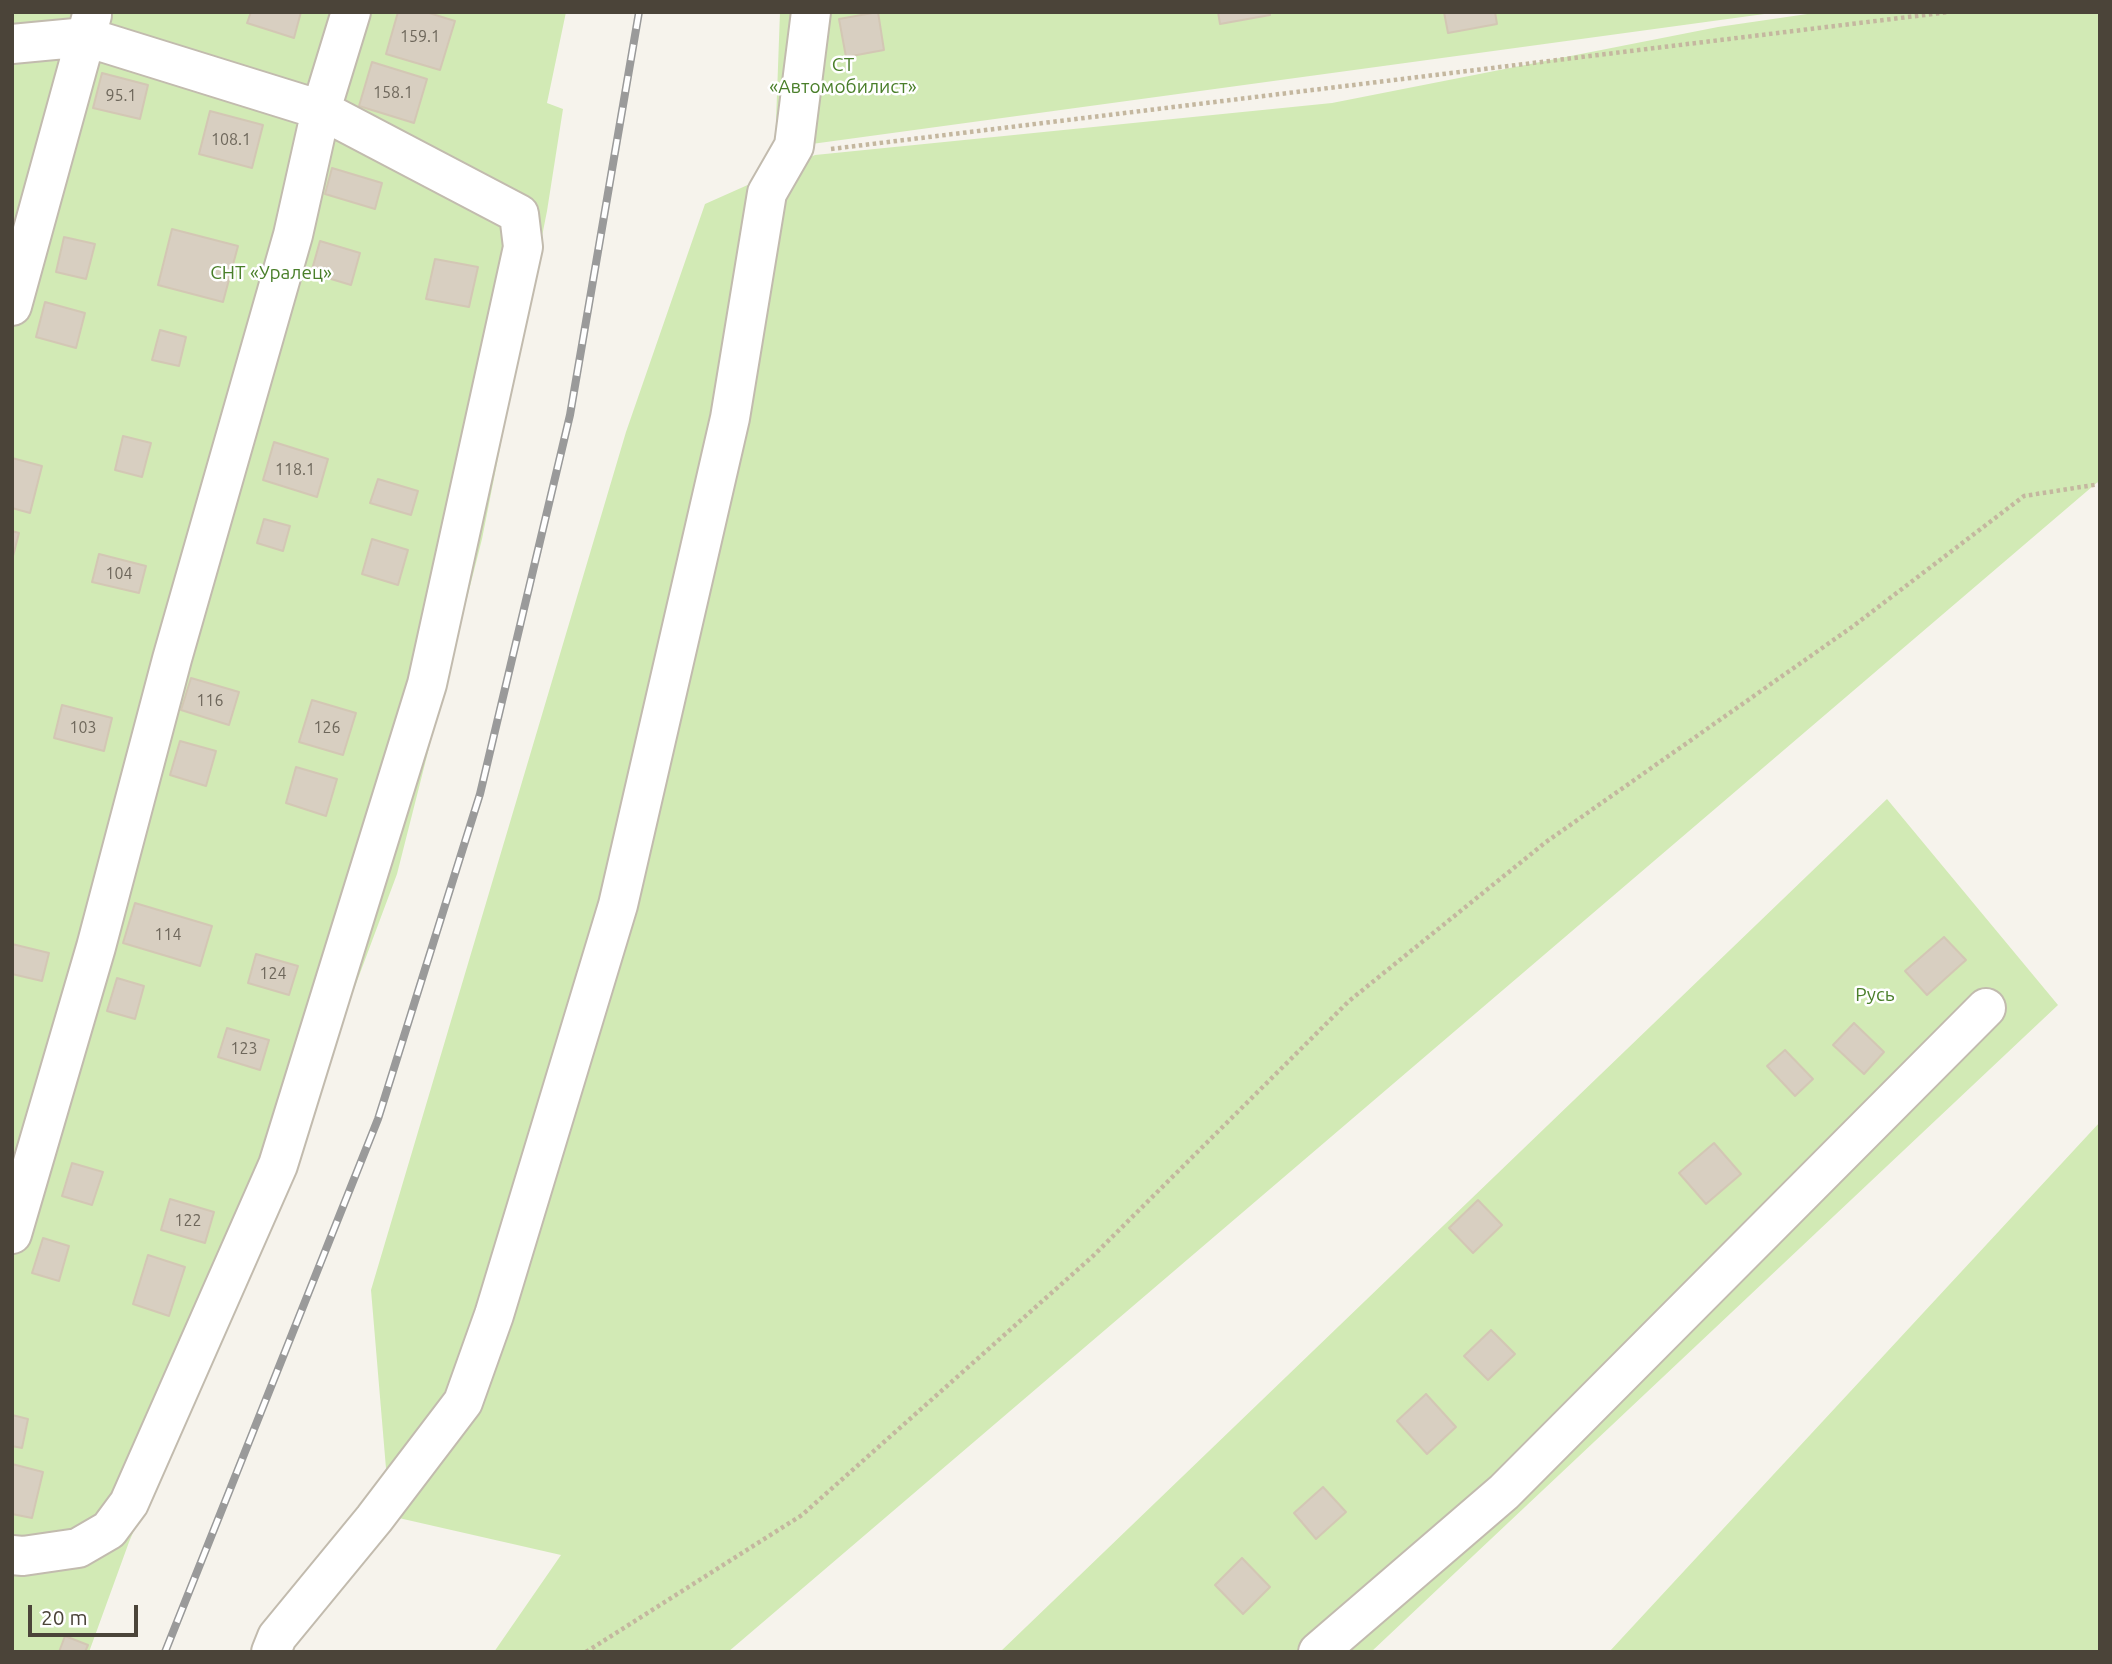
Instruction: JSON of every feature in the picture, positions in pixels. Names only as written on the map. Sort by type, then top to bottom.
[{"type":"street","points":[[12,1234],[92,960],[172,659],[293,235],[321,110],[351,12]]},
{"type":"street","points":[[271,1652],[277,1637],[374,1519],[463,1402],[494,1315],[618,905],[730,418],[767,193],[793,146],[811,12]]},
{"type":"street","points":[[12,306],[89,25]]},
{"type":"street","points":[[12,44],[89,25],[321,110],[519,214],[523,247],[427,684],[278,1166],[129,1503],[109,1530],[78,1548],[23,1556],[12,1555]]},
{"type":"street","points":[[1318,1652],[1504,1492],[1986,1008]]},
{"type":"path","points":[[787,155],[1949,12]]},
{"type":"path","points":[[586,1652],[802,1514],[1093,1256],[1349,1002],[1546,842],[1852,627],[2024,496],[2100,484]]},
{"type":"green space","name":"СНТ «Уралец»","points":[[12,12],[566,12],[547,103],[563,109],[547,211],[482,539],[397,874],[272,1209],[129,1542],[89,1652],[12,1652]]},
{"type":"green space","name":"СТ «Автомобилист»","points":[[780,12],[1779,12],[775,149]]},
{"type":"green space","points":[[1821,12],[2100,12],[2100,480],[728,1652],[494,1652],[561,1555],[390,1516],[371,1290],[626,432],[705,204],[815,155],[1332,103],[1718,27]]},
{"type":"green space","name":"Русь","points":[[1887,799],[2058,1005],[1371,1652],[1000,1652]]},
{"type":"green space","points":[[2100,1122],[2100,1652],[1609,1652]]},
{"type":"building","points":[[251,12],[301,12],[294,38],[247,23]]},
{"type":"building","points":[[398,12],[426,12],[455,21],[440,70],[386,54]]},
{"type":"building","points":[[878,12],[884,50],[846,57],[839,19]]},
{"type":"building","points":[[1218,12],[1269,12],[1270,15],[1220,24]]},
{"type":"building","points":[[1444,12],[1495,12],[1497,24],[1448,33]]},
{"type":"building","points":[[372,62],[427,79],[414,123],[359,106]]},
{"type":"building","points":[[102,73],[148,85],[140,119],[93,108]]},
{"type":"building","points":[[210,111],[263,125],[252,168],[199,154]]},
{"type":"building","points":[[332,168],[382,183],[375,209],[325,194]]},
{"type":"building","points":[[172,229],[238,246],[223,302],[158,285]]},
{"type":"building","points":[[64,237],[95,244],[86,279],[56,272]]},
{"type":"building","points":[[320,241],[360,253],[351,285],[311,273]]},
{"type":"building","points":[[435,259],[478,267],[469,307],[426,299]]},
{"type":"building","points":[[45,302],[85,313],[76,348],[36,337]]},
{"type":"building","points":[[160,330],[186,337],[179,366],[152,360]]},
{"type":"building","points":[[123,436],[151,443],[142,477],[115,470]]},
{"type":"building","points":[[274,442],[328,459],[317,497],[263,480]]},
{"type":"building","points":[[12,458],[42,466],[30,513],[12,508]]},
{"type":"building","points":[[378,479],[418,491],[411,515],[370,503]]},
{"type":"building","points":[[264,519],[290,526],[283,551],[257,543]]},
{"type":"building","points":[[12,531],[19,533],[12,560]]},
{"type":"building","points":[[372,539],[408,550],[398,585],[362,574]]},
{"type":"building","points":[[99,554],[146,566],[139,593],[92,582]]},
{"type":"building","points":[[191,678],[239,692],[229,725],[181,710]]},
{"type":"building","points":[[312,700],[356,713],[343,755],[299,742]]},
{"type":"building","points":[[62,705],[112,718],[104,751],[54,738]]},
{"type":"building","points":[[180,741],[216,751],[206,786],[170,775]]},
{"type":"building","points":[[296,767],[337,779],[326,816],[286,803]]},
{"type":"building","points":[[135,903],[212,926],[200,966],[123,943]]},
{"type":"building","points":[[1944,937],[1966,960],[1927,995],[1905,971]]},
{"type":"building","points":[[12,944],[49,953],[42,981],[12,974]]},
{"type":"building","points":[[256,954],[298,966],[289,995],[248,983]]},
{"type":"building","points":[[117,978],[144,986],[135,1019],[107,1011]]},
{"type":"building","points":[[1854,1023],[1884,1052],[1864,1074],[1833,1045]]},
{"type":"building","points":[[227,1028],[269,1040],[260,1070],[218,1057]]},
{"type":"building","points":[[1785,1050],[1813,1079],[1795,1096],[1767,1066]]},
{"type":"building","points":[[1714,1143],[1741,1174],[1706,1204],[1679,1173]]},
{"type":"building","points":[[72,1163],[103,1172],[92,1205],[62,1196]]},
{"type":"building","points":[[170,1199],[214,1212],[205,1243],[161,1230]]},
{"type":"building","points":[[1478,1200],[1502,1225],[1473,1253],[1449,1228]]},
{"type":"building","points":[[43,1238],[69,1246],[59,1281],[32,1273]]},
{"type":"building","points":[[148,1255],[185,1267],[169,1316],[133,1304]]},
{"type":"building","points":[[1491,1330],[1515,1354],[1488,1380],[1464,1356]]},
{"type":"building","points":[[1426,1394],[1456,1427],[1427,1454],[1397,1421]]},
{"type":"building","points":[[12,1415],[28,1419],[22,1448],[12,1446]]},
{"type":"building","points":[[12,1464],[43,1472],[32,1518],[12,1514]]},
{"type":"building","points":[[1323,1487],[1346,1512],[1316,1539],[1294,1513]]},
{"type":"building","points":[[1242,1558],[1270,1587],[1243,1614],[1215,1585]]},
{"type":"building","points":[[65,1636],[88,1645],[85,1652],[59,1652]]},
{"type":"railway","points":[[165,1652],[378,1119],[480,794],[570,415],[639,12]]}]
